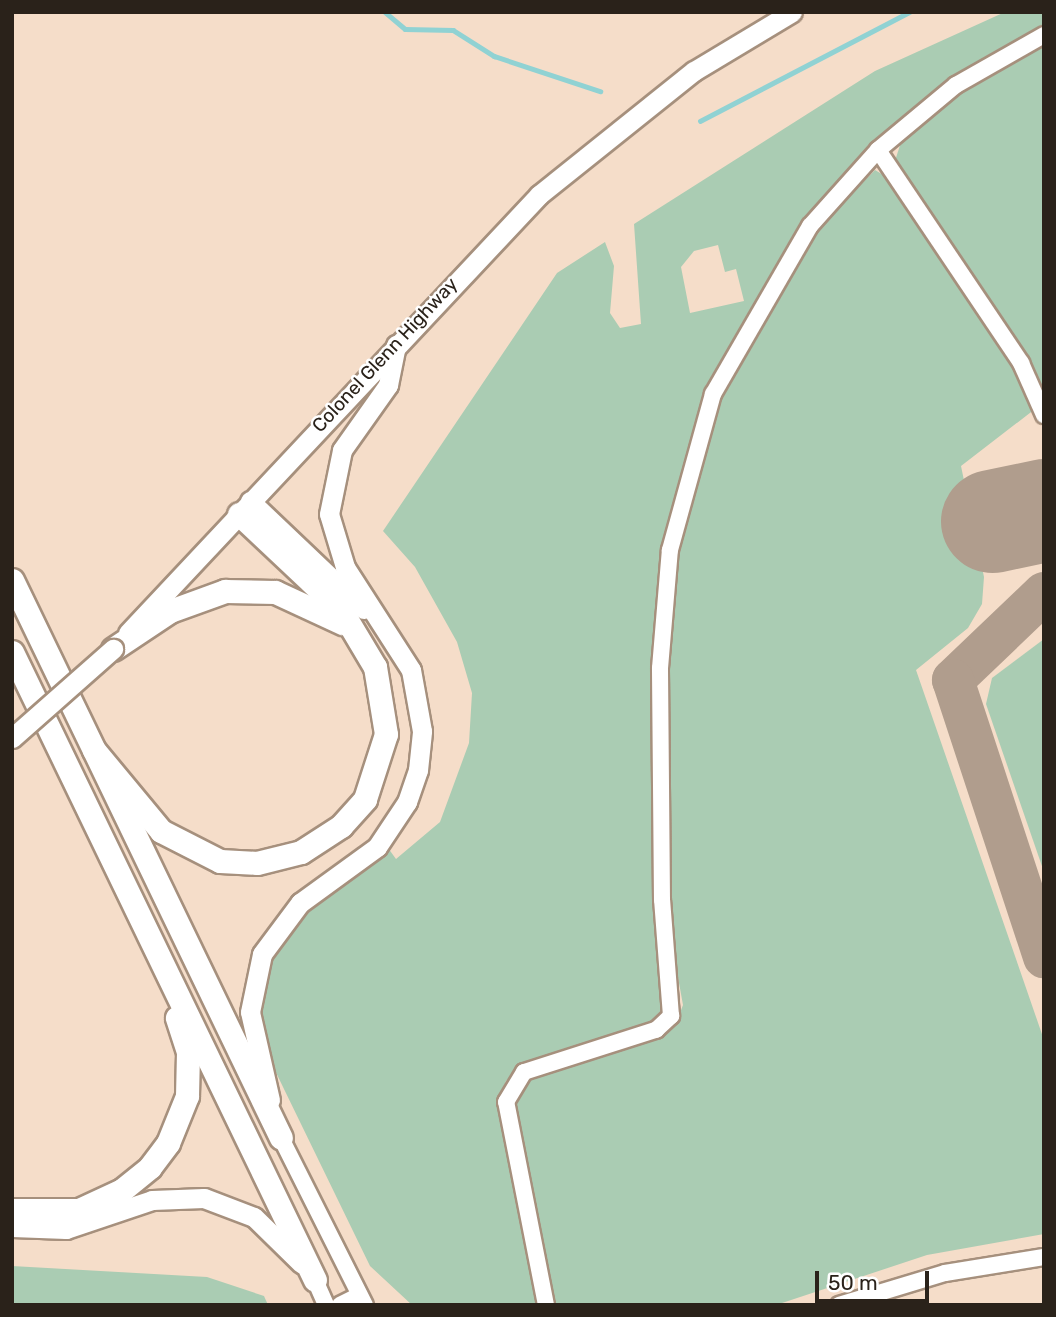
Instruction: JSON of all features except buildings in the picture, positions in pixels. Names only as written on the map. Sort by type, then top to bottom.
[{"type":"highway","points":[[94,750],[146,816],[200,855],[239,864],[301,852],[354,814],[381,765],[386,734],[382,687],[341,610],[244,507]]},
{"type":"highway","points":[[12,580],[281,1138]]},
{"type":"highway","points":[[113,649],[187,602],[242,589],[291,597],[351,628]]},
{"type":"highway","points":[[12,652],[163,960],[315,1280]]},
{"type":"highway","points":[[12,1210],[48,1214],[93,1205],[137,1180],[168,1143],[183,1111],[189,1066],[163,960]]},
{"type":"main road","name":"Colonel Glenn Highway","points":[[12,738],[113,649],[499,235],[601,141],[736,42],[792,12]]},
{"type":"main road","points":[[281,1138],[253,1044],[255,972],[285,918],[388,834],[418,770],[417,691],[403,650],[375,612],[337,549],[330,498],[342,450],[388,385],[396,345]]},
{"type":"main road","points":[[244,507],[363,608],[375,612]]},
{"type":"main road","points":[[12,1227],[65,1229],[152,1200],[204,1198],[269,1228],[315,1280]]},
{"type":"street","points":[[547,1305],[506,1102],[524,1072],[656,1030],[671,1016],[662,900],[660,668],[670,550],[695,443],[746,332],[810,226],[878,150],[956,85],[1044,35]]},
{"type":"street","points":[[878,150],[1021,363],[1044,415]]},
{"type":"street","points":[[281,1138],[362,1300],[341,1305]]},
{"type":"street","points":[[839,1305],[945,1273],[1044,1257]]},
{"type":"street","points":[[315,1280],[326,1305]]},
{"type":"green space","points":[[1005,12],[1044,12],[1044,31],[954,83],[805,226],[710,391],[687,457],[656,610],[670,997],[659,1017],[641,1029],[519,1069],[506,1081],[497,1106],[539,1305],[412,1305],[370,1266],[266,1052],[258,1014],[272,954],[302,913],[388,848],[396,859],[440,822],[469,743],[472,693],[457,642],[415,567],[383,531],[557,273],[605,242],[614,266],[610,313],[620,328],[641,324],[634,224],[875,71]],"holes":[[[718,245],[725,272],[736,269],[744,301],[690,313],[681,267],[694,251]]]},
{"type":"green space","points":[[1044,41],[1044,399],[895,161],[901,142],[964,90]]},
{"type":"green space","points":[[875,170],[885,176],[998,336],[1035,409],[961,466],[984,577],[982,604],[968,628],[916,670],[1044,1040],[1044,1234],[927,1255],[776,1305],[552,1305],[511,1094],[533,1076],[678,1018],[683,1005],[666,911],[664,666],[678,536],[718,397],[815,231]]},
{"type":"green space","points":[[1044,639],[1044,872],[986,704],[992,678]]},
{"type":"green space","points":[[12,1266],[207,1277],[264,1296],[268,1305],[12,1305]]},
{"type":"waterway","points":[[385,12],[405,29],[453,30],[494,56],[600,91]]},
{"type":"waterway","points":[[700,121],[909,12]]},
{"type":"taxiway","points":[[1044,593],[953,680],[1044,957]]},
{"type":"runway","points":[[992,521],[1044,510]]}]
